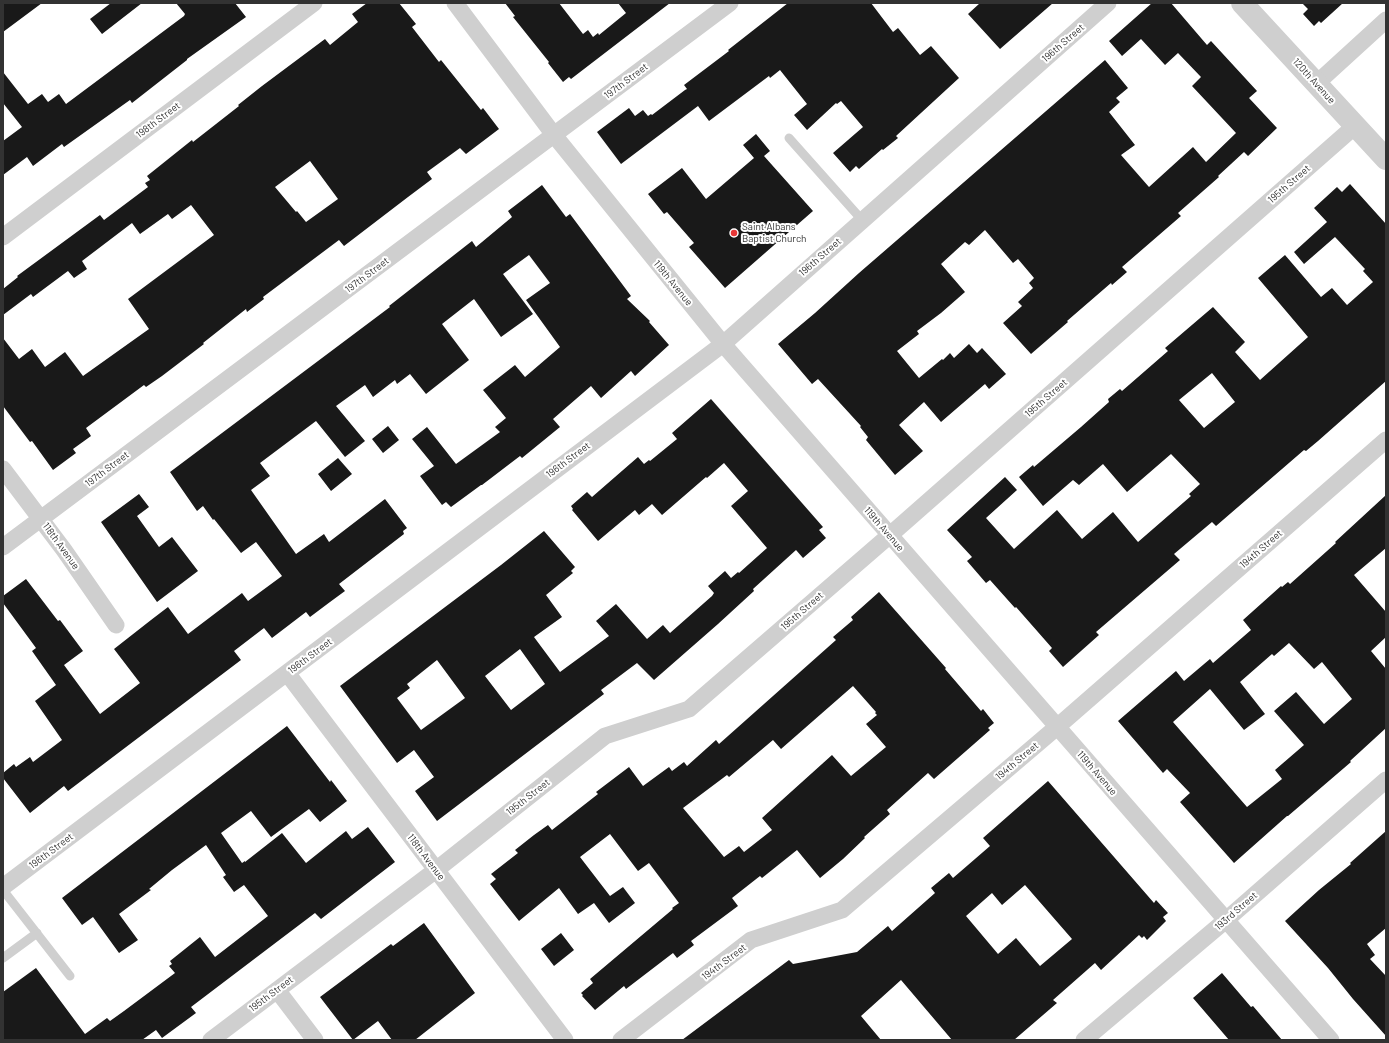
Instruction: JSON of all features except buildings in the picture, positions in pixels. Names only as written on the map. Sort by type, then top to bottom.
[{"type":"street","name":"198th Street","points":[[3,237],[314,3]]},
{"type":"street","name":"119th Avenue","points":[[455,3],[554,135],[722,344],[1331,1040]]},
{"type":"street","name":"197th Street","points":[[3,547],[730,3]]},
{"type":"street","name":"196th Street","points":[[3,887],[722,344],[1108,3]]},
{"type":"street","name":"120th Avenue","points":[[1242,3],[1386,159]]},
{"type":"street","points":[[1317,83],[1386,20]]},
{"type":"street","name":"195th Street","points":[[211,1040],[436,870],[606,736],[689,709],[890,535],[1355,126]]},
{"type":"street","name":"194th Street","points":[[621,1040],[751,940],[842,910],[1057,727],[1386,440]]},
{"type":"street","name":"118th Avenue","points":[[3,469],[64,550],[116,625]]},
{"type":"street","name":"118th Avenue","points":[[287,673],[565,1040]]},
{"type":"street","name":"193rd Street","points":[[1084,1040],[1226,920],[1386,780]]},
{"type":"street","points":[[277,990],[315,1040]]},
{"type":"lane","points":[[789,138],[862,220]]},
{"type":"lane","points":[[3,890],[70,976]]},
{"type":"lane","points":[[3,958],[37,933]]},
{"type":"place","name":"Saint Albans Baptist Church","points":[[734,233]]}]
